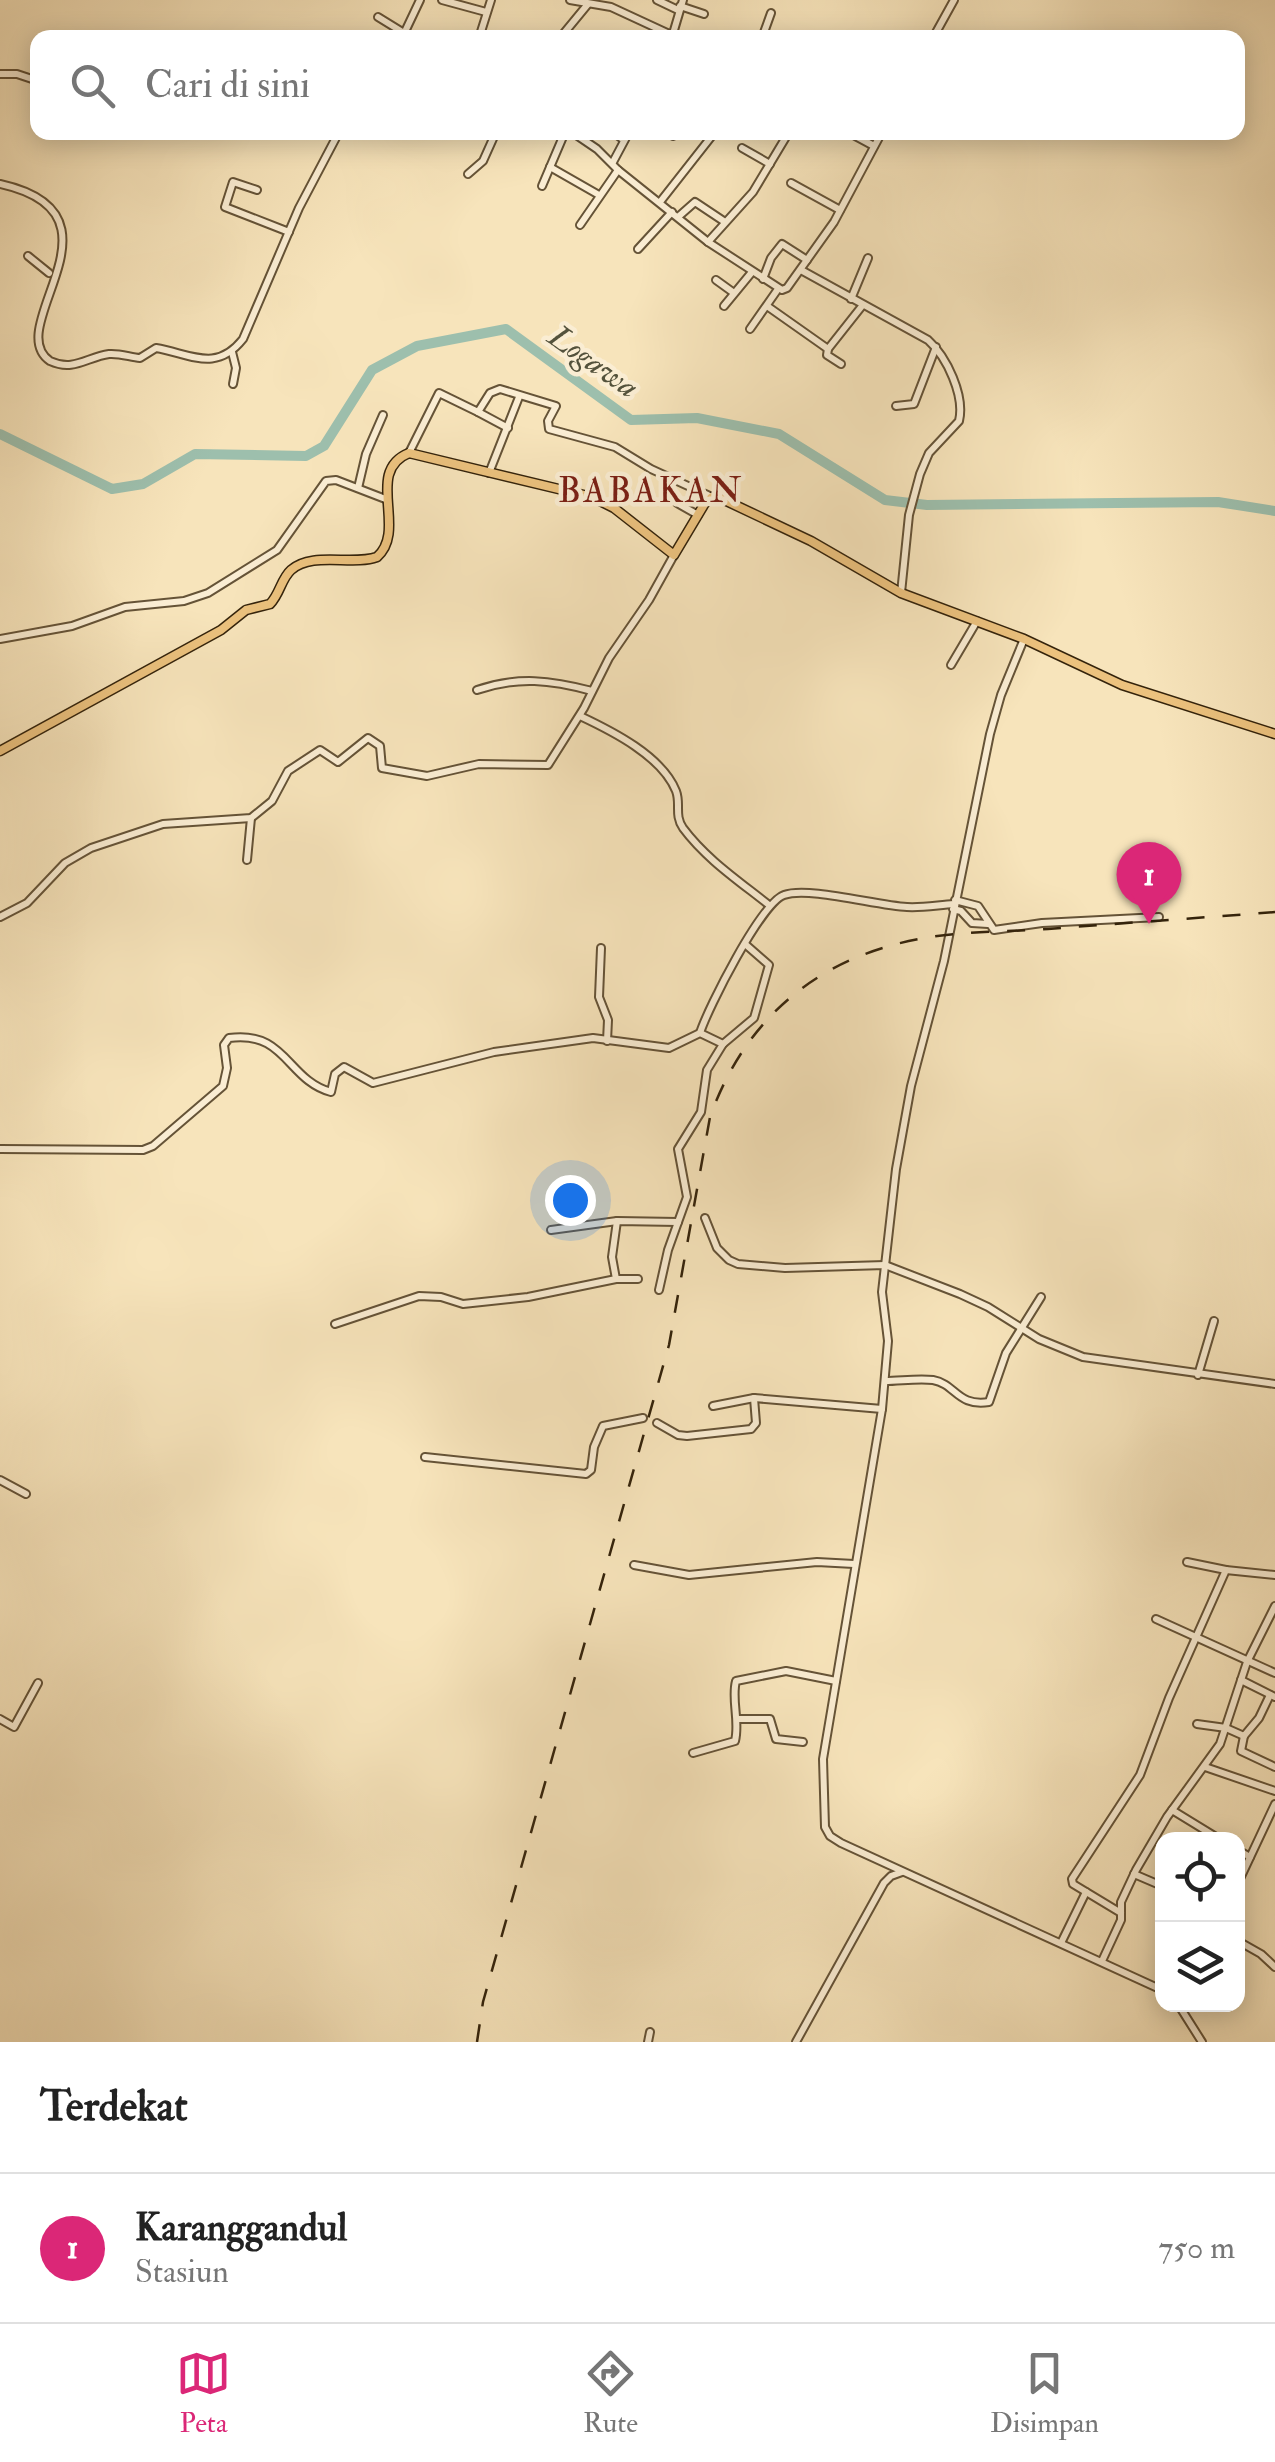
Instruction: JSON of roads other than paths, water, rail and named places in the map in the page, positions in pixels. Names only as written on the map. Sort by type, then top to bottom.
[{"type":"main road","points":[[0,751],[221,630],[246,610],[270,604],[297,566],[378,557],[390,540],[391,470],[398,458],[410,453],[601,500],[674,555],[698,514],[712,497],[718,497],[812,541],[901,593],[1024,638],[1122,685],[1275,734]]},
{"type":"street","points":[[405,30],[420,0]]},
{"type":"street","points":[[442,0],[486,12]]},
{"type":"street","points":[[482,30],[491,0]]},
{"type":"street","points":[[570,0],[613,3],[663,30]]},
{"type":"street","points":[[657,0],[704,14]]},
{"type":"street","points":[[937,30],[954,0]]},
{"type":"street","points":[[566,30],[589,2]]},
{"type":"street","points":[[675,30],[680,5]]},
{"type":"street","points":[[765,30],[771,12]]},
{"type":"street","points":[[378,17],[396,30]]},
{"type":"street","points":[[0,74],[30,78]]},
{"type":"street","points":[[30,343],[35,352],[49,361],[74,366],[112,354],[140,358],[156,348],[202,359],[232,352],[248,328],[335,140]]},
{"type":"street","points":[[468,174],[483,160],[492,140]]},
{"type":"street","points":[[542,186],[568,140]]},
{"type":"street","points":[[582,140],[708,242],[778,288],[788,288],[840,210],[877,140]]},
{"type":"street","points":[[580,225],[615,166],[625,140]]},
{"type":"street","points":[[660,202],[709,140]]},
{"type":"street","points":[[708,242],[753,192],[784,140]]},
{"type":"street","points":[[863,140],[874,146]]},
{"type":"street","points":[[742,148],[770,164]]},
{"type":"street","points":[[550,166],[599,195]]},
{"type":"street","points":[[257,190],[233,182],[224,206],[290,232]]},
{"type":"street","points":[[791,183],[840,210]]},
{"type":"street","points":[[0,184],[28,192],[48,211],[56,228],[57,244],[41,288]]},
{"type":"street","points":[[638,249],[675,215],[696,202],[724,222]]},
{"type":"street","points":[[763,278],[782,244],[807,260]]},
{"type":"street","points":[[28,256],[49,273]]},
{"type":"street","points":[[851,299],[868,258]]},
{"type":"street","points":[[801,269],[936,346],[953,382],[961,416],[956,427],[929,453],[916,486],[901,593]]},
{"type":"street","points":[[724,306],[752,272]]},
{"type":"street","points":[[716,280],[734,294]]},
{"type":"street","points":[[750,329],[778,288]]},
{"type":"street","points":[[768,306],[828,349]]},
{"type":"street","points":[[841,364],[827,355],[828,349],[862,306]]},
{"type":"street","points":[[896,406],[914,404],[936,346]]},
{"type":"street","points":[[232,352],[236,368],[233,384]]},
{"type":"street","points":[[478,412],[493,390],[500,389],[556,406],[548,421],[549,429],[615,447],[651,469],[712,497]]},
{"type":"street","points":[[410,453],[439,393],[508,428]]},
{"type":"street","points":[[489,474],[519,397]]},
{"type":"street","points":[[358,488],[366,454],[383,414]]},
{"type":"street","points":[[0,638],[72,626],[125,607],[194,598],[237,577],[278,550],[322,483],[334,480],[388,500]]},
{"type":"street","points":[[677,503],[698,514]]},
{"type":"street","points":[[0,917],[27,904],[57,870],[91,848],[163,824],[251,818],[272,801],[288,772],[320,750],[338,762],[368,738],[380,746],[382,768],[428,776],[479,764],[545,766],[552,762],[609,658],[674,555]]},
{"type":"street","points":[[952,665],[978,620]]},
{"type":"street","points":[[1024,638],[998,705],[944,961],[910,1086],[884,1265],[882,1302],[888,1342],[882,1409],[823,1759],[826,1832],[904,1872],[1155,1987]]},
{"type":"street","points":[[477,690],[512,680],[535,679],[592,691]]},
{"type":"street","points":[[580,715],[615,733],[658,766],[677,792],[676,816],[683,827],[711,859],[770,905]]},
{"type":"street","points":[[248,860],[251,818]]},
{"type":"street","points":[[0,1150],[143,1150],[153,1146],[223,1086],[227,1068],[224,1045],[229,1038],[257,1038],[280,1049],[326,1092],[334,1088],[335,1074],[344,1067],[373,1083],[494,1052],[593,1038],[662,1048],[681,1044],[700,1033],[710,1006],[770,905],[787,894],[904,907],[978,906],[994,930],[1042,923],[1159,917]]},
{"type":"street","points":[[954,904],[972,923],[988,924]]},
{"type":"street","points":[[660,1290],[688,1190],[678,1149],[700,1112],[707,1070],[723,1044],[754,1018],[769,965],[768,960],[746,944]]},
{"type":"street","points":[[600,948],[599,997],[608,1020],[607,1040]]},
{"type":"street","points":[[700,1033],[723,1044]]},
{"type":"street","points":[[706,1218],[717,1248],[738,1264],[785,1268],[884,1265],[974,1301],[1062,1351],[1083,1358],[1275,1384]]},
{"type":"street","points":[[551,1230],[617,1221],[678,1222]]},
{"type":"street","points":[[616,1279],[612,1257],[617,1221]]},
{"type":"street","points":[[335,1324],[419,1296],[463,1304],[528,1297],[616,1279],[638,1279]]},
{"type":"street","points":[[884,1381],[932,1380],[950,1387],[962,1399],[986,1404],[994,1396],[1006,1353],[1041,1297]]},
{"type":"street","points":[[1198,1375],[1214,1321]]},
{"type":"street","points":[[713,1406],[754,1398],[882,1409]]},
{"type":"street","points":[[656,1423],[682,1436],[752,1429],[756,1423],[754,1398]]},
{"type":"street","points":[[425,1457],[589,1474],[604,1426],[643,1418]]},
{"type":"street","points":[[0,1480],[26,1494]]},
{"type":"street","points":[[634,1565],[689,1575],[817,1562],[854,1564]]},
{"type":"street","points":[[1187,1562],[1275,1575]]},
{"type":"street","points":[[1121,1913],[1073,1884],[1072,1879],[1140,1775],[1226,1570]]},
{"type":"street","points":[[1102,1962],[1121,1913],[1120,1902],[1172,1810],[1205,1767],[1226,1728],[1248,1662],[1275,1606]]},
{"type":"street","points":[[1156,1619],[1275,1673]]},
{"type":"street","points":[[693,1753],[733,1743],[736,1738],[736,1680],[786,1671],[836,1680]]},
{"type":"street","points":[[1242,1680],[1272,1696],[1244,1736],[1241,1750],[1275,1767]]},
{"type":"street","points":[[0,1719],[14,1727],[38,1683]]},
{"type":"street","points":[[738,1719],[770,1719],[776,1739],[803,1742]]},
{"type":"street","points":[[1197,1724],[1226,1728],[1244,1736]]},
{"type":"street","points":[[1205,1767],[1275,1791]]},
{"type":"street","points":[[1245,1867],[1275,1804]]},
{"type":"street","points":[[1172,1810],[1208,1832]]},
{"type":"street","points":[[1245,1854],[1250,1856]]},
{"type":"street","points":[[796,2042],[884,1883],[904,1872]]},
{"type":"street","points":[[1134,1874],[1155,1883]]},
{"type":"street","points":[[1062,1941],[1086,1892]]},
{"type":"street","points":[[1245,1946],[1275,1967]]},
{"type":"street","points":[[1183,2012],[1202,2042]]},
{"type":"street","points":[[648,2042],[650,2032]]},
{"type":"waterway","name":"Logawa","points":[[0,434],[112,489],[143,484],[195,454],[306,456],[324,446],[372,370],[417,346],[506,329],[631,420],[697,418],[779,434],[885,500],[927,505],[1218,502],[1275,511]]},
{"type":"railway","points":[[477,2042],[483,2002],[669,1345],[710,1117],[743,1051],[789,998],[848,961],[882,948],[950,934],[1275,912]]},
{"type":"place","name":"Karanggandul","points":[[1149,924]]},
{"type":"district","name":"BABAKAN","points":[[651,490]]}]
